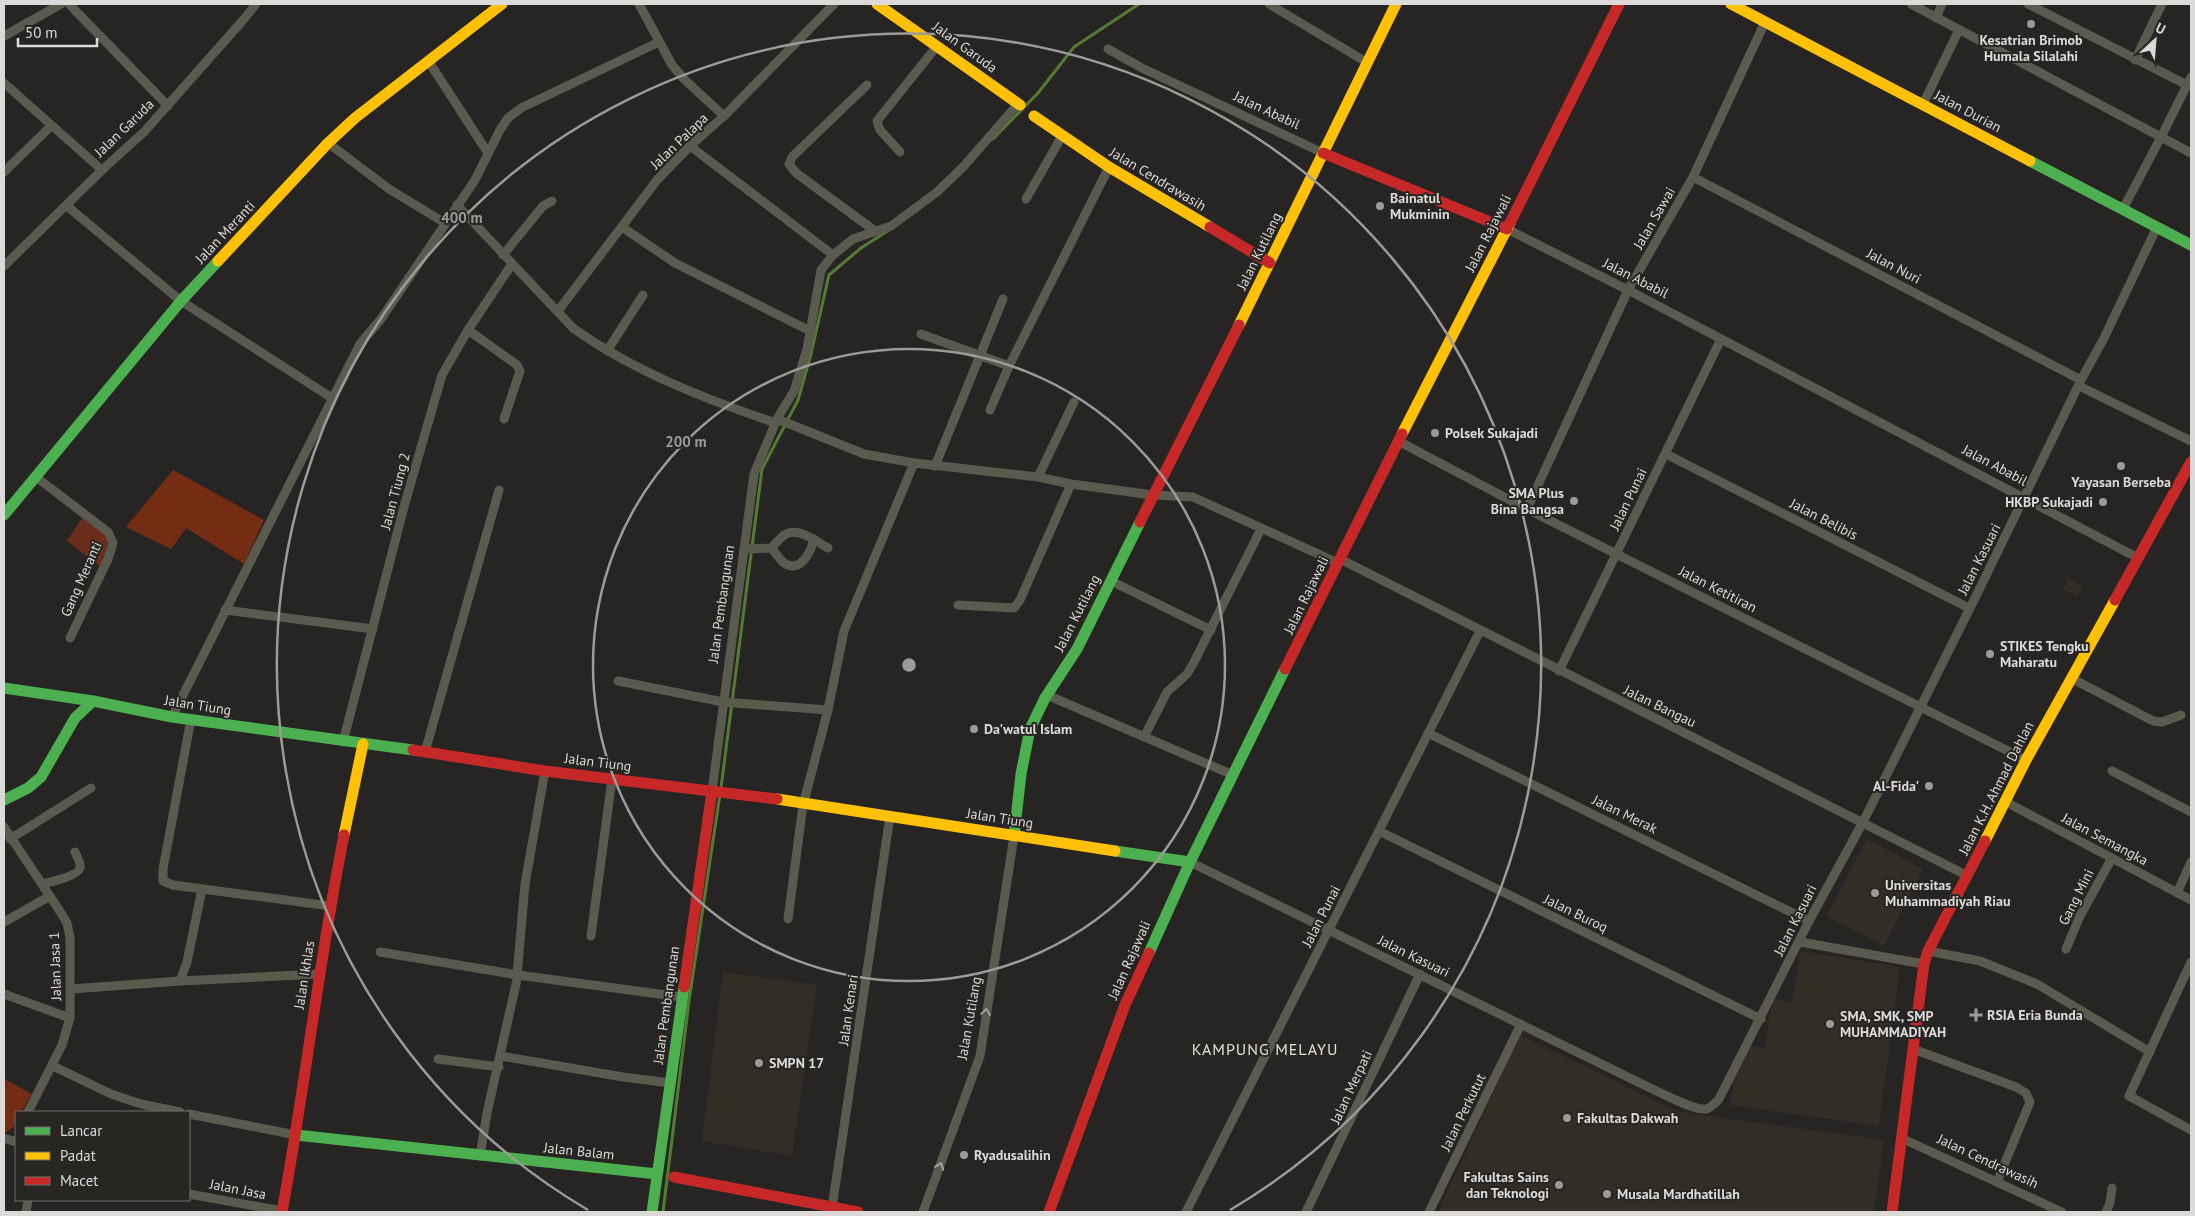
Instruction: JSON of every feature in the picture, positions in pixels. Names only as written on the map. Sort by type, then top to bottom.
[{"type":"street","points":[[4,36],[62,4]]},
{"type":"street","points":[[69,4],[168,106]]},
{"type":"street","name":"Jalan Garuda","points":[[4,266],[102,170],[144,132],[256,4]]},
{"type":"street","name":"Jalan Meranti","points":[[4,515],[181,301],[328,143],[355,118],[502,4]]},
{"type":"street","points":[[639,4],[676,70],[724,116]]},
{"type":"street","name":"Jalan Palapa","points":[[558,310],[657,180],[690,146],[724,116],[834,4]]},
{"type":"street","name":"Jalan Garuda","points":[[877,4],[1034,116]]},
{"type":"street","points":[[1269,4],[1368,63]]},
{"type":"street","name":"Jalan Kutilang","points":[[923,1212],[980,1056],[1026,749],[1035,716],[1077,649],[1270,263],[1396,4]]},
{"type":"street","name":"Jalan Rajawali","points":[[1049,1212],[1125,1005],[1190,862],[1398,441],[1507,229],[1619,4]]},
{"type":"street","name":"Jalan Durian","points":[[1731,4],[2191,245]]},
{"type":"street","points":[[1911,4],[2191,153]]},
{"type":"street","points":[[1936,18],[1942,4]]},
{"type":"street","points":[[2028,4],[2135,60],[2189,81],[2123,209]]},
{"type":"street","points":[[2135,60],[2162,4]]},
{"type":"street","name":"Jalan Sawai","points":[[1527,509],[1628,290],[1693,177],[1765,22]]},
{"type":"street","points":[[1923,104],[1959,30]]},
{"type":"street","points":[[172,717],[360,344],[381,319],[457,205],[476,180],[488,153],[508,118],[521,108],[659,42]]},
{"type":"street","points":[[900,152],[880,130],[878,121],[938,46]]},
{"type":"street","name":"Jalan Ababil","points":[[1108,49],[1142,68],[1323,153],[1507,229],[1628,290],[2138,558]]},
{"type":"street","points":[[429,62],[488,153]]},
{"type":"street","points":[[4,84],[102,170]]},
{"type":"street","points":[[867,85],[792,157],[789,164],[796,173],[875,231]]},
{"type":"street","name":"Jalan Pembangunan","points":[[652,1212],[681,997],[714,791],[754,474],[761,453],[794,391],[805,357],[819,276],[825,264],[854,239],[885,229],[899,221],[937,192],[964,166],[1019,104]]},
{"type":"street","name":"Jalan Cendrawasih","points":[[1034,116],[1108,167],[1270,263]]},
{"type":"street","points":[[4,172],[51,126]]},
{"type":"street","points":[[1026,199],[1062,136]]},
{"type":"street","points":[[328,143],[389,189],[445,223]]},
{"type":"street","points":[[690,146],[833,256]]},
{"type":"street","points":[[990,410],[1009,366],[1108,167]]},
{"type":"street","name":"Jalan Nuri","points":[[1693,177],[2191,441]]},
{"type":"street","points":[[503,255],[543,206],[552,201]]},
{"type":"street","name":"Jalan Bangau","points":[[457,205],[573,328],[607,351],[652,375],[722,405],[800,427],[864,454],[935,466],[1038,477],[1071,484],[1153,495],[1184,495],[1202,499],[1261,529],[1339,561],[1968,876]]},
{"type":"street","points":[[67,206],[181,301],[332,398]]},
{"type":"street","points":[[622,227],[675,263],[810,331]]},
{"type":"street","name":"Jalan Kasuari","points":[[1190,862],[1638,1082],[1693,1107],[1707,1108],[1719,1099],[1809,921],[1863,822],[2025,498],[2157,227]]},
{"type":"street","name":"Jalan Tiung 2","points":[[343,742],[405,503],[442,375],[468,330],[512,264]]},
{"type":"street","points":[[607,351],[643,295]]},
{"type":"street","points":[[935,466],[1003,299]]},
{"type":"street","points":[[468,330],[517,365],[520,371],[504,419]]},
{"type":"street","points":[[921,334],[1009,366]]},
{"type":"street","name":"Jalan Punai","points":[[1559,671],[1721,339]]},
{"type":"street","points":[[1038,477],[1074,402]]},
{"type":"street","name":"Jalan Ketitiran","points":[[1398,441],[1527,509],[2026,760]]},
{"type":"street","name":"Jalan Belibis","points":[[1666,454],[1969,608]]},
{"type":"street","points":[[788,918],[803,804],[828,710],[844,631],[914,463]]},
{"type":"street","name":"Jalan K.H. Ahmad Dahlan","points":[[1892,1212],[1924,964],[1928,951],[2026,760],[2190,468]]},
{"type":"street","name":"Gang Meranti","points":[[36,477],[108,532],[113,543],[108,558],[70,638]]},
{"type":"street","points":[[958,605],[1014,608],[1020,600],[1071,484]]},
{"type":"street","points":[[425,752],[499,490]]},
{"type":"street","points":[[1144,737],[1164,696],[1190,669],[1261,529]]},
{"type":"street","points":[[746,549],[771,548],[786,534],[793,532],[814,539],[828,548]]},
{"type":"street","points":[[771,548],[784,563],[796,565],[804,560],[814,539]]},
{"type":"street","points":[[1111,581],[1211,630]]},
{"type":"street","points":[[225,610],[373,629]]},
{"type":"street","name":"Jalan Punai","points":[[1186,1212],[1480,631]]},
{"type":"street","points":[[2071,678],[2153,721],[2162,722],[2181,715]]},
{"type":"street","points":[[618,681],[726,702],[828,710]]},
{"type":"street","name":"Jalan Tiung","points":[[4,688],[93,701],[172,717],[425,752],[544,771],[735,793],[1190,862]]},
{"type":"street","points":[[1047,695],[1233,775]]},
{"type":"street","points":[[4,800],[28,788],[41,777],[75,718],[93,701]]},
{"type":"street","points":[[191,719],[162,878],[164,882],[173,885],[330,906]]},
{"type":"street","name":"Jalan Merak","points":[[1428,734],[1809,921]]},
{"type":"street","name":"Jalan Ikhlas","points":[[282,1212],[296,1135],[330,906],[363,744]]},
{"type":"street","points":[[480,1156],[487,1112],[518,975],[525,884],[544,771]]},
{"type":"street","points":[[2112,771],[2191,812]]},
{"type":"street","points":[[591,936],[612,779]]},
{"type":"street","points":[[10,839],[91,788]]},
{"type":"street","name":"Jalan Semangka","points":[[2006,802],[2191,900]]},
{"type":"street","name":"Jalan Kenari","points":[[824,1209],[890,816]]},
{"type":"street","name":"Jalan Jasa 1","points":[[4,827],[10,839],[67,923],[70,938],[70,1018],[53,1066],[29,1111]]},
{"type":"street","name":"Jalan Buroq","points":[[1379,831],[1761,1019]]},
{"type":"street","points":[[42,884],[75,874],[79,870],[80,865],[75,852]]},
{"type":"street","name":"Gang Mini","points":[[2066,949],[2080,916],[2112,858]]},
{"type":"street","points":[[2177,893],[2191,862]]},
{"type":"street","points":[[180,981],[187,962],[202,889]]},
{"type":"street","points":[[4,922],[50,896]]},
{"type":"street","points":[[1800,942],[1924,964]]},
{"type":"street","points":[[1928,951],[1980,961],[2038,984],[2150,1052]]},
{"type":"street","points":[[380,952],[518,975],[681,997]]},
{"type":"street","points":[[2191,962],[2129,1096],[2191,1130]]},
{"type":"street","points":[[71,989],[319,974]]},
{"type":"street","name":"Jalan Merpati","points":[[1306,1212],[1420,974]]},
{"type":"street","points":[[4,994],[70,1018]]},
{"type":"street","name":"Jalan Perkutut","points":[[1429,1212],[1521,1024]]},
{"type":"street","points":[[1913,1049],[2016,1086],[2029,1098],[2030,1102],[1997,1182]]},
{"type":"street","points":[[501,1056],[614,1076],[670,1083]]},
{"type":"street","points":[[438,1059],[498,1067]]},
{"type":"street","points":[[53,1066],[111,1094],[141,1104],[175,1111]]},
{"type":"street","points":[[190,1114],[296,1135]]},
{"type":"street","name":"Jalan Balam","points":[[296,1135],[674,1177],[824,1209],[858,1212]]},
{"type":"street","name":"Jalan Cendrawasih","points":[[1901,1138],[2062,1212]]},
{"type":"street","points":[[2106,1212],[2110,1203],[2112,1188]]},
{"type":"street","name":"Jalan Jasa","points":[[190,1194],[282,1212]]},
{"type":"shaded area","points":[[173,470],[264,520],[244,564],[186,528],[171,549],[126,527]]},
{"type":"shaded area","points":[[82,518],[107,536],[108,544],[101,567],[67,541]]},
{"type":"shaded area","points":[[2069,578],[2083,586],[2078,596],[2063,589]]},
{"type":"shaded area","name":"Universitas Muhammadiyah Riau","points":[[1867,839],[1923,869],[1884,946],[1826,916]]},
{"type":"shaded area","name":"SMA, SMK, SMP MUHAMMADIYAH","points":[[1800,951],[1900,967],[1879,1126],[1730,1105],[1736,1063],[1748,1046],[1764,1048],[1773,1000],[1792,1002]]},
{"type":"shaded area","name":"SMPN 17","points":[[723,972],[817,985],[792,1156],[702,1141]]},
{"type":"shaded area","points":[[1520,1035],[1679,1112],[1884,1140],[1874,1212],[1438,1212]]},
{"type":"shaded area","points":[[4,1079],[32,1094],[22,1111],[15,1111],[14,1125],[5,1133]]},
{"type":"waterway","points":[[993,139],[1038,93],[1074,47],[1139,4]]},
{"type":"waterway","points":[[721,788],[762,469],[798,400],[811,354],[829,275],[861,248],[889,230]]},
{"type":"waterway","points":[[663,1212],[689,1001],[720,794]]},
{"type":"traffic: fast","points":[[2030,161],[2191,245]]},
{"type":"traffic: fast","points":[[4,515],[181,301],[218,261]]},
{"type":"traffic: fast","points":[[1014,836],[1021,774],[1030,729],[1045,698],[1077,649],[1140,522]]},
{"type":"traffic: fast","points":[[1149,953],[1190,862],[1285,669]]},
{"type":"traffic: fast","points":[[4,688],[93,701],[172,717],[413,750]]},
{"type":"traffic: fast","points":[[4,800],[28,788],[41,777],[75,718],[93,701]]},
{"type":"traffic: fast","points":[[1115,851],[1190,862]]},
{"type":"traffic: fast","points":[[652,1212],[684,987]]},
{"type":"traffic: fast","points":[[296,1135],[657,1174]]},
{"type":"traffic: slow","points":[[218,261],[328,143],[355,118],[502,4]]},
{"type":"traffic: slow","points":[[877,4],[1020,105]]},
{"type":"traffic: slow","points":[[1239,325],[1396,4]]},
{"type":"traffic: slow","points":[[1731,4],[2030,161]]},
{"type":"traffic: slow","points":[[1034,116],[1109,167],[1210,227]]},
{"type":"traffic: slow","points":[[1402,434],[1510,223]]},
{"type":"traffic: slow","points":[[1985,841],[2026,760],[2115,600]]},
{"type":"traffic: slow","points":[[344,835],[363,744]]},
{"type":"traffic: slow","points":[[777,799],[1115,851]]},
{"type":"traffic: jam","points":[[1510,223],[1619,4]]},
{"type":"traffic: jam","points":[[1323,153],[1507,229]]},
{"type":"traffic: jam","points":[[1210,227],[1270,263]]},
{"type":"traffic: jam","points":[[1140,522],[1239,325]]},
{"type":"traffic: jam","points":[[1285,669],[1402,434]]},
{"type":"traffic: jam","points":[[2115,600],[2191,462]]},
{"type":"traffic: jam","points":[[413,750],[545,771],[777,799]]},
{"type":"traffic: jam","points":[[684,987],[712,791]]},
{"type":"traffic: jam","points":[[282,1212],[327,929],[344,835]]},
{"type":"traffic: jam","points":[[1892,1212],[1924,964],[1928,951],[1985,841]]},
{"type":"traffic: jam","points":[[1049,1212],[1125,1005],[1149,953]]},
{"type":"traffic: jam","points":[[674,1177],[858,1212]]},
{"type":"place","name":"Kesatrian Brimob Humala Silalahi","points":[[2031,24]]},
{"type":"place","name":"Bainatul Mukminin","points":[[1380,206]]},
{"type":"place","name":"Polsek Sukajadi","points":[[1435,433]]},
{"type":"place","name":"Yayasan Berseba","points":[[2121,466]]},
{"type":"place","name":"SMA Plus Bina Bangsa","points":[[1574,501]]},
{"type":"place","name":"HKBP Sukajadi","points":[[2103,502]]},
{"type":"place","name":"STIKES Tengku Maharatu","points":[[1990,654]]},
{"type":"place","name":"Da'watul Islam","points":[[974,729]]},
{"type":"place","name":"Al-Fida'","points":[[1929,786]]},
{"type":"place","name":"Universitas Muhammadiyah Riau","points":[[1875,893]]},
{"type":"place","name":"RSIA Eria Bunda","points":[[1976,1015]]},
{"type":"place","name":"SMA, SMK, SMP MUHAMMADIYAH","points":[[1830,1024]]},
{"type":"place","name":"SMPN 17","points":[[759,1063]]},
{"type":"place","name":"Fakultas Dakwah","points":[[1567,1118]]},
{"type":"place","name":"Ryadusalihin","points":[[964,1155]]},
{"type":"place","name":"Fakultas Sains dan Teknologi","points":[[1559,1185]]},
{"type":"place","name":"Musala Mardhatillah","points":[[1607,1194]]},
{"type":"district","name":"KAMPUNG MELAYU","points":[[1265,1049]]}]
